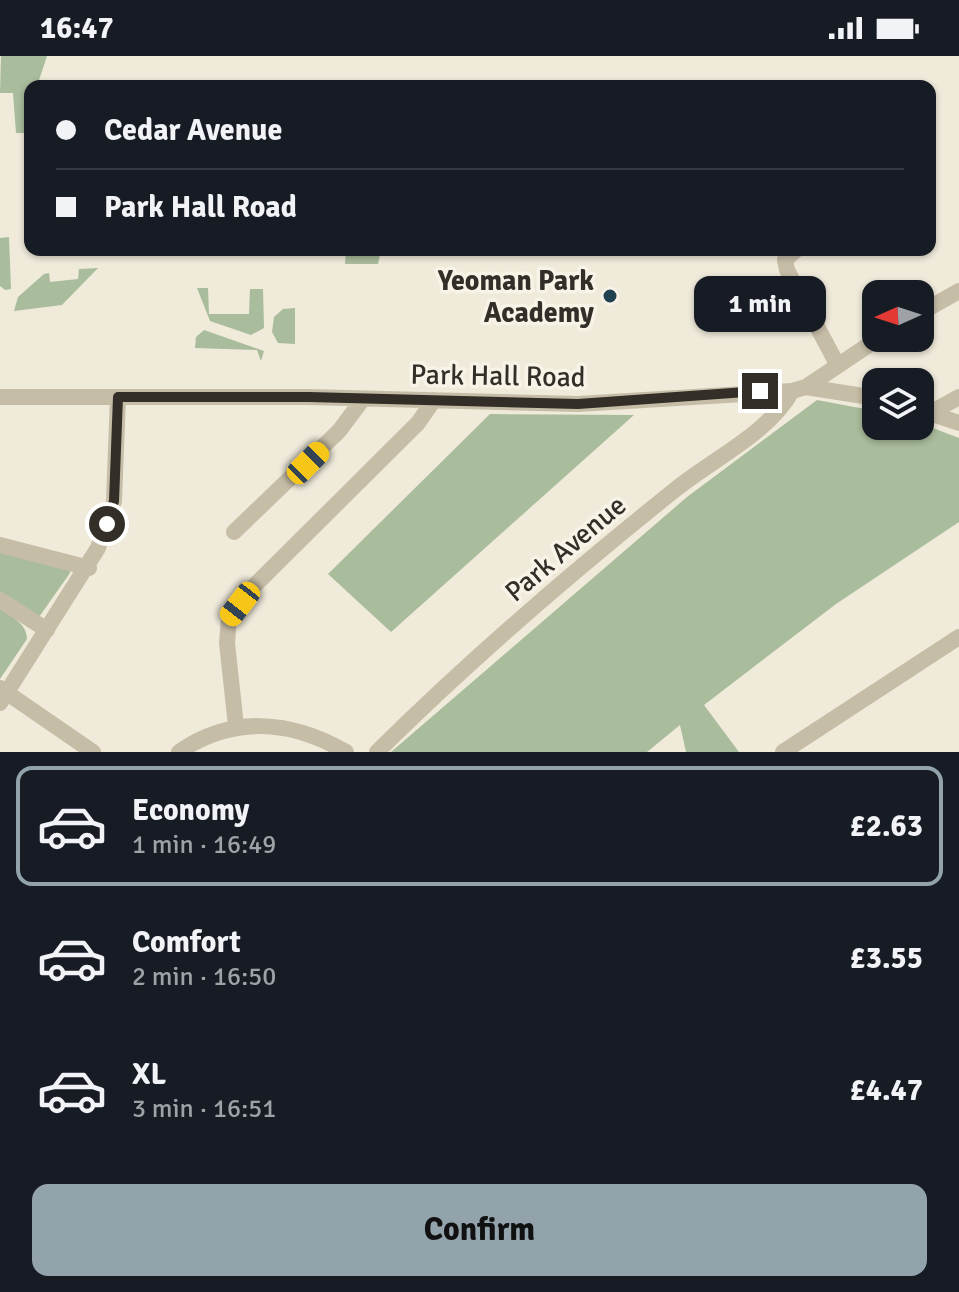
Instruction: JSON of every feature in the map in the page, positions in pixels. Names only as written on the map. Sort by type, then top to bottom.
[{"type":"street","points":[[789,256],[785,260],[787,270],[837,364]]},
{"type":"street","points":[[934,305],[959,291]]},
{"type":"street","name":"Park Avenue","points":[[377,752],[494,642],[676,488],[772,418],[800,389],[862,349]]},
{"type":"street","name":"Park Hall Road","points":[[0,397],[578,404],[800,389],[862,396]]},
{"type":"street","points":[[93,752],[2,694],[89,568],[114,501],[118,397]]},
{"type":"street","points":[[934,407],[959,397]]},
{"type":"street","points":[[237,521],[339,431],[363,399]]},
{"type":"street","points":[[236,726],[227,643],[229,618],[250,590],[418,423],[434,400]]},
{"type":"street","points":[[934,414],[959,423]]},
{"type":"street","points":[[0,545],[89,568]]},
{"type":"street","points":[[0,600],[47,630]]},
{"type":"street","points":[[783,752],[959,637]]},
{"type":"street","points":[[179,752],[236,726],[301,731],[346,752]]},
{"type":"green space","points":[[1,56],[47,56],[39,80],[24,80],[24,133],[16,133],[13,93],[0,93]]},
{"type":"green space","points":[[9,237],[11,289],[5,290],[0,286],[0,238]]},
{"type":"green space","points":[[346,256],[380,256],[378,264],[345,264]]},
{"type":"green space","points":[[98,268],[62,305],[14,311],[18,297],[44,274],[49,273],[50,282],[78,279],[79,269]]},
{"type":"green space","points":[[197,288],[208,288],[209,314],[249,314],[250,289],[263,289],[264,328],[251,335],[210,321]]},
{"type":"green space","points":[[295,308],[295,344],[278,343],[272,332],[274,317],[283,309]]},
{"type":"green space","points":[[204,330],[264,351],[261,361],[257,350],[195,348],[196,337]]},
{"type":"green space","points":[[817,400],[862,408],[862,440],[934,440],[934,428],[959,438],[959,522],[836,604],[704,705],[739,752],[686,752],[680,725],[647,752],[391,752],[687,497]]},
{"type":"green space","points":[[490,414],[634,415],[391,632],[328,574]]},
{"type":"green space","points":[[0,551],[69,568],[70,573],[39,617],[0,594]]},
{"type":"green space","points":[[0,608],[21,625],[27,639],[0,679]]},
{"type":"place","name":"Yeoman Park Academy","points":[[610,296]]},
{"type":"route","points":[[107,524],[114,501],[118,397],[309,397],[578,404],[760,391]]}]
